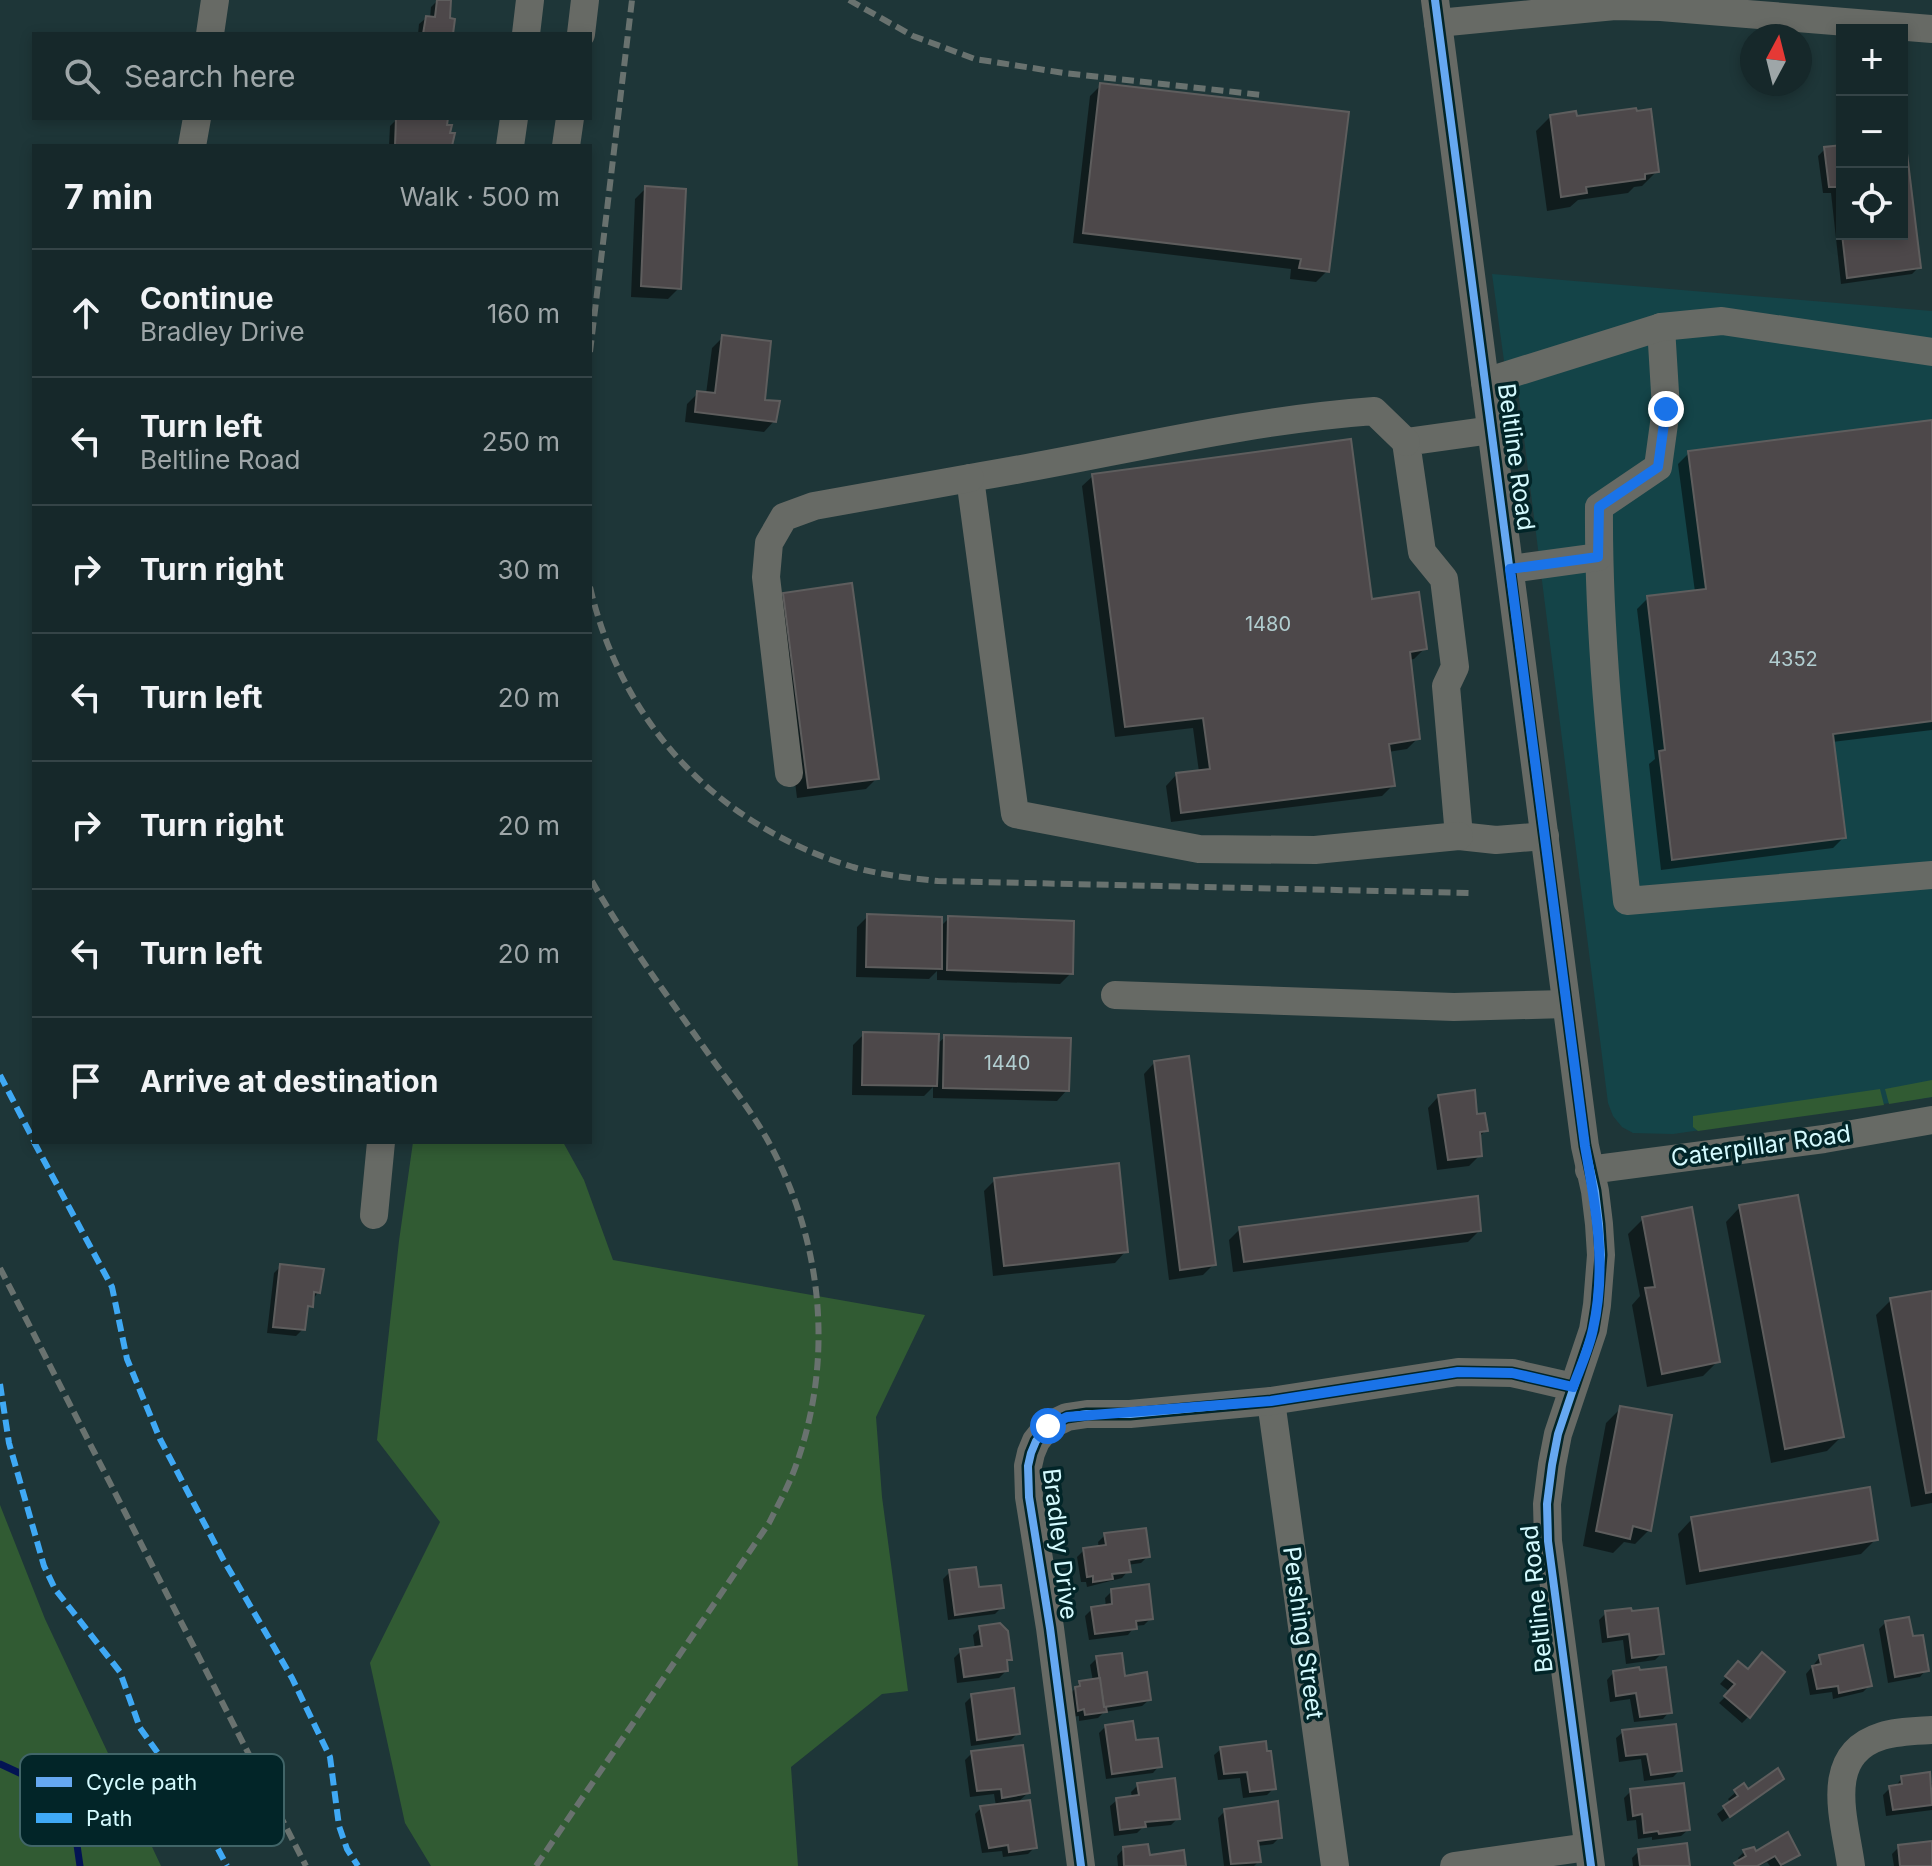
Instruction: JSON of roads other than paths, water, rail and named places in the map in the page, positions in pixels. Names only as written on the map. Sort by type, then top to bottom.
[{"type":"street","points":[[210,32],[215,0]]},
{"type":"street","points":[[526,32],[530,0]]},
{"type":"street","points":[[581,32],[585,0]]},
{"type":"street","points":[[1436,12],[1661,7],[1932,29]]},
{"type":"street","name":"Beltline Road","points":[[1436,12],[1566,1004],[1599,1224],[1601,1255],[1593,1330],[1573,1387],[1552,1465],[1547,1504],[1548,1541],[1589,1857]]},
{"type":"street","points":[[192,144],[197,120]]},
{"type":"street","points":[[510,144],[514,120]]},
{"type":"street","points":[[566,144],[570,120]]},
{"type":"street","points":[[1485,382],[1661,327],[1722,321],[1932,352]]},
{"type":"street","points":[[1661,327],[1666,409],[1658,467],[1599,507],[1598,557],[1613,771],[1627,901],[1932,875]]},
{"type":"street","points":[[789,773],[766,577],[769,543],[784,517],[814,506],[1067,462],[1123,448],[1304,416],[1374,411],[1406,442],[1422,552],[1444,579],[1455,667],[1446,686],[1459,836]]},
{"type":"street","points":[[1406,442],[1492,430]]},
{"type":"street","points":[[970,478],[1015,814],[1199,849],[1315,850],[1459,836],[1496,840],[1545,836]]},
{"type":"street","points":[[1510,569],[1598,557]]},
{"type":"street","points":[[1115,995],[1454,1007],[1566,1004]]},
{"type":"street","name":"Caterpillar Road","points":[[1589,1170],[1824,1139],[1932,1120]]},
{"type":"street","points":[[374,1215],[381,1144]]},
{"type":"street","name":"Bradley Drive","points":[[1081,1866],[1050,1628],[1029,1497],[1028,1466],[1036,1441],[1048,1426],[1067,1417],[1271,1401],[1458,1372],[1494,1371],[1573,1387]]},
{"type":"street","name":"Pershing Street","points":[[1271,1401],[1335,1866]]},
{"type":"street","points":[[1851,1866],[1841,1793],[1844,1770],[1850,1756],[1883,1736],[1932,1730]]},
{"type":"street","points":[[1454,1866],[1589,1857]]},
{"type":"waterway","points":[[0,1764],[20,1773]]},
{"type":"waterway","points":[[77,1846],[80,1866]]},
{"type":"railway","points":[[592,335],[632,0]]},
{"type":"railway","points":[[849,0],[913,36],[975,59],[1064,73],[1262,95]]},
{"type":"railway","points":[[592,594],[605,637],[626,683],[652,725],[683,763],[719,797],[759,825],[804,849],[853,867],[938,881],[1469,893]]},
{"type":"railway","points":[[536,1866],[769,1523],[792,1475],[808,1427],[818,1343],[817,1300],[801,1218],[767,1139],[633,947],[592,881]]},
{"type":"railway","points":[[0,1268],[249,1754]]},
{"type":"railway","points":[[284,1823],[306,1866]]}]
